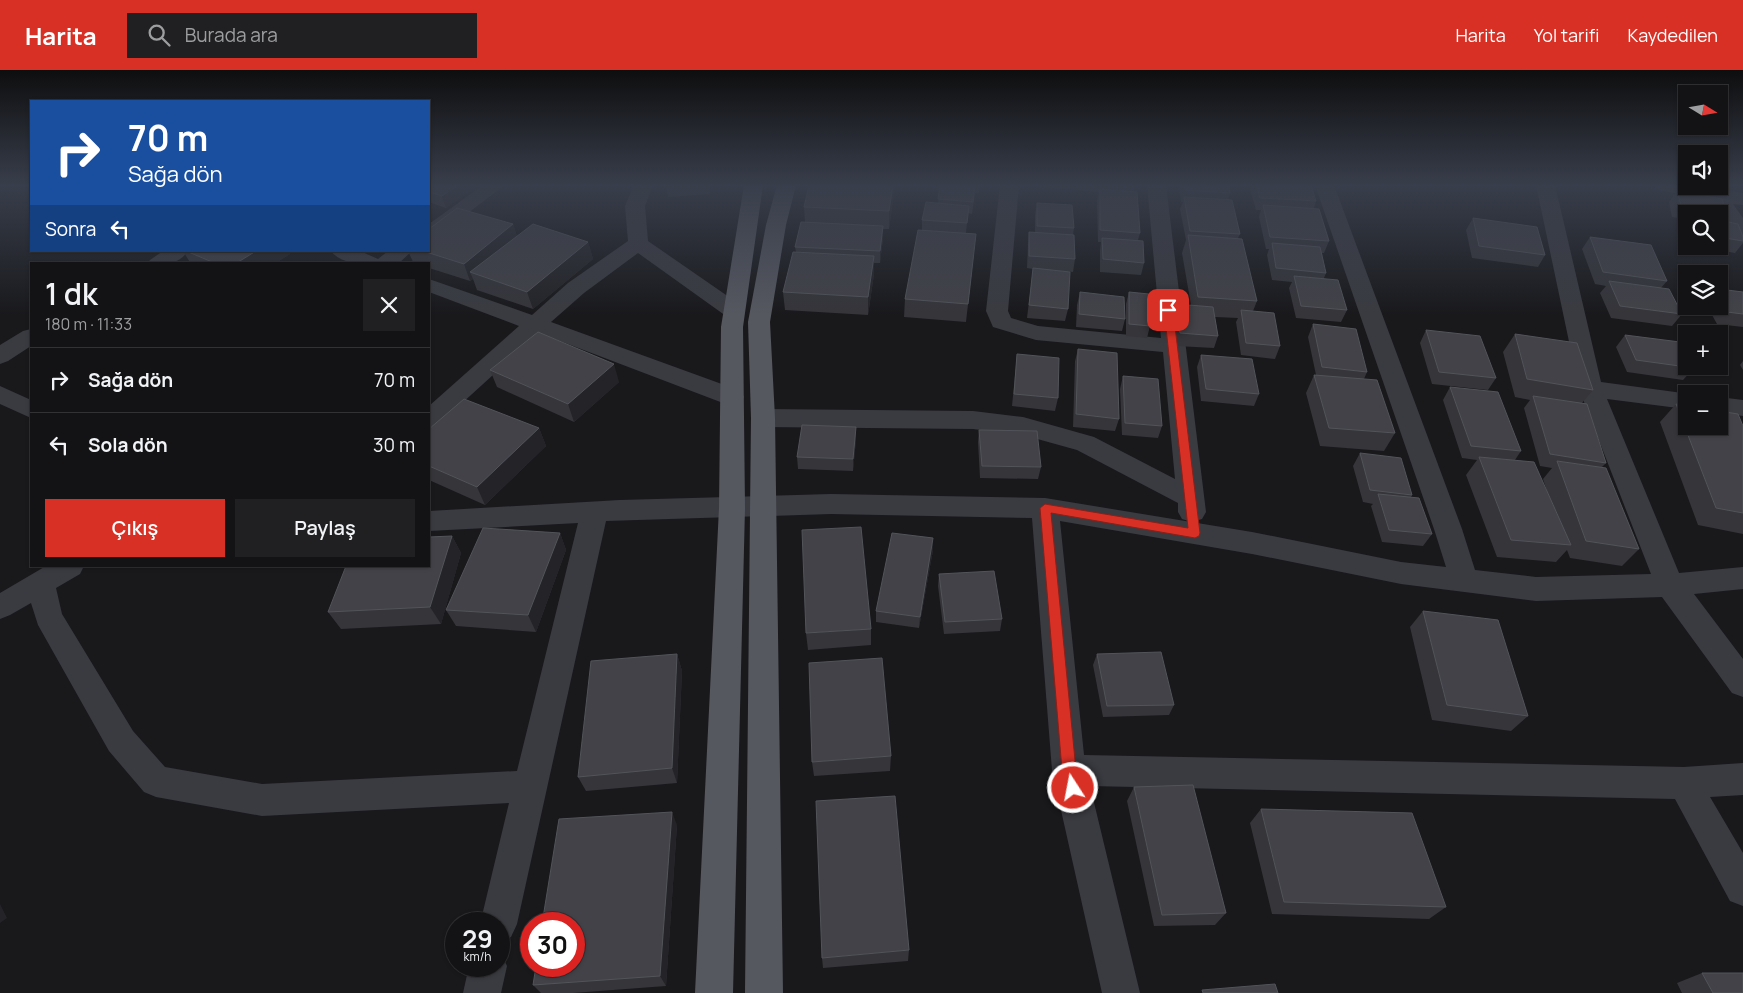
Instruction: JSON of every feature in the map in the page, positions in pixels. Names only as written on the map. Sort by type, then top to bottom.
[{"type":"main road","points":[[714,993],[732,508],[732,327],[747,228]]},
{"type":"main road","points":[[764,993],[763,418],[760,322],[775,228]]},
{"type":"street","points":[[637,228],[638,242],[734,311]]},
{"type":"street","points":[[1005,228],[997,311],[1001,322],[1036,333],[1172,346]]},
{"type":"street","points":[[1160,228],[1172,346],[1195,533]]},
{"type":"street","points":[[1340,228],[1448,528],[1464,580]]},
{"type":"street","points":[[1554,228],[1591,389],[1670,585],[1743,683]]},
{"type":"street","points":[[430,418],[576,288],[638,242]]},
{"type":"street","points":[[160,262],[176,252]]},
{"type":"street","points":[[343,252],[368,262]]},
{"type":"street","points":[[387,262],[401,252]]},
{"type":"street","points":[[430,285],[732,397]]},
{"type":"street","points":[[0,356],[30,337]]},
{"type":"street","points":[[1591,389],[1678,400]]},
{"type":"street","points":[[0,394],[30,409]]},
{"type":"street","points":[[1728,406],[1743,408]]},
{"type":"street","points":[[763,418],[973,420],[1023,426],[1085,443],[1190,498]]},
{"type":"street","points":[[430,521],[594,512],[831,504],[1045,508],[1195,533],[1401,573],[1536,589],[1670,585],[1743,578]]},
{"type":"street","points":[[1045,508],[1069,770],[1121,993]]},
{"type":"street","points":[[501,912],[594,512]]},
{"type":"street","points":[[0,607],[68,567]]},
{"type":"street","points":[[41,583],[48,616],[67,649],[121,741],[156,781],[262,800],[531,786]]},
{"type":"street","points":[[1069,770],[1684,783],[1743,779]]},
{"type":"street","points":[[1684,783],[1743,888]]},
{"type":"street","points":[[482,993],[486,977]]},
{"type":"building","points":[[430,228],[508,228],[464,264],[426,252],[430,252]]},
{"type":"building","points":[[528,228],[545,228],[588,242],[527,292],[470,272]]},
{"type":"building","points":[[800,228],[883,228],[880,251],[795,247]]},
{"type":"building","points":[[1100,228],[1140,228],[1140,233],[1100,230]]},
{"type":"building","points":[[1189,228],[1239,228],[1240,234],[1190,231]]},
{"type":"building","points":[[1268,228],[1325,228],[1329,241],[1270,237]]},
{"type":"building","points":[[1475,228],[1537,228],[1545,255],[1479,246]]},
{"type":"building","points":[[1728,228],[1740,228],[1743,241],[1728,238]]},
{"type":"building","points":[[918,230],[976,234],[968,304],[905,299]]},
{"type":"building","points":[[1029,232],[1074,235],[1075,259],[1029,256]]},
{"type":"building","points":[[1188,235],[1242,239],[1257,301],[1198,297]]},
{"type":"building","points":[[1590,237],[1651,245],[1667,281],[1603,272]]},
{"type":"building","points":[[1102,238],[1143,241],[1144,263],[1103,259]]},
{"type":"building","points":[[1272,243],[1320,247],[1326,273],[1276,268]]},
{"type":"building","points":[[188,252],[254,252],[238,262],[212,262]]},
{"type":"building","points":[[793,252],[874,256],[868,297],[783,292]]},
{"type":"building","points":[[1033,268],[1070,272],[1068,309],[1029,305]]},
{"type":"building","points":[[1294,276],[1338,280],[1347,310],[1301,306]]},
{"type":"building","points":[[1609,281],[1669,289],[1678,306],[1678,313],[1620,306]]},
{"type":"building","points":[[1728,290],[1743,292],[1743,314],[1728,312]]},
{"type":"building","points":[[1080,292],[1124,297],[1125,319],[1079,314]]},
{"type":"building","points":[[1129,292],[1149,294],[1150,326],[1129,324]]},
{"type":"building","points":[[1176,304],[1213,307],[1218,336],[1180,333]]},
{"type":"building","points":[[1241,310],[1274,313],[1280,346],[1246,343]]},
{"type":"building","points":[[1313,324],[1356,329],[1367,372],[1322,367]]},
{"type":"building","points":[[1426,330],[1480,336],[1496,378],[1439,372]]},
{"type":"building","points":[[538,332],[614,364],[568,404],[490,370]]},
{"type":"building","points":[[1515,334],[1577,343],[1593,390],[1527,379]]},
{"type":"building","points":[[1625,335],[1678,342],[1678,366],[1636,360]]},
{"type":"building","points":[[1078,349],[1117,353],[1119,419],[1076,414]]},
{"type":"building","points":[[1017,354],[1059,358],[1058,398],[1014,394]]},
{"type":"building","points":[[1201,355],[1252,359],[1259,394],[1206,389]]},
{"type":"building","points":[[1314,375],[1377,380],[1395,433],[1329,428]]},
{"type":"building","points":[[1123,376],[1158,379],[1162,426],[1125,423]]},
{"type":"building","points":[[1450,387],[1498,392],[1521,451],[1471,446]]},
{"type":"building","points":[[1533,396],[1587,404],[1606,463],[1550,454]]},
{"type":"building","points":[[464,399],[539,428],[477,487],[430,466],[430,428]]},
{"type":"building","points":[[1728,412],[1738,414],[1743,426],[1743,513],[1716,508],[1688,435],[1728,435]]},
{"type":"building","points":[[802,425],[856,427],[853,459],[797,457]]},
{"type":"building","points":[[979,430],[1037,431],[1041,467],[982,466]]},
{"type":"building","points":[[1360,453],[1401,458],[1412,495],[1370,490]]},
{"type":"building","points":[[1479,457],[1534,462],[1571,545],[1511,540]]},
{"type":"building","points":[[1557,461],[1606,468],[1639,549],[1586,541]]},
{"type":"building","points":[[1378,494],[1419,498],[1432,534],[1389,530]]},
{"type":"building","points":[[861,527],[871,629],[806,633],[802,530]]},
{"type":"building","points":[[483,528],[560,533],[528,615],[446,610]]},
{"type":"building","points":[[892,533],[933,538],[920,617],[876,611]]},
{"type":"building","points":[[452,536],[430,607],[328,612],[346,567],[430,567],[430,537]]},
{"type":"building","points":[[994,571],[1002,619],[945,622],[939,574]]},
{"type":"building","points":[[1423,611],[1498,620],[1528,716],[1447,705]]},
{"type":"building","points":[[1161,652],[1174,705],[1107,706],[1097,654]]},
{"type":"building","points":[[677,654],[672,768],[578,777],[591,661]]},
{"type":"building","points":[[882,658],[891,756],[812,762],[809,663]]},
{"type":"building","points":[[1193,785],[1226,913],[1162,915],[1134,787]]},
{"type":"building","points":[[895,796],[909,950],[822,958],[816,801]]},
{"type":"building","points":[[1261,809],[1412,813],[1446,907],[1284,902]]},
{"type":"building","points":[[672,812],[660,976],[533,985],[534,977],[585,977],[585,912],[544,912],[559,819]]},
{"type":"building","points":[[1702,973],[1743,973],[1743,993],[1713,993]]},
{"type":"building","points":[[1275,984],[1278,993],[1203,993],[1202,990]]},
{"type":"route","points":[[1073,788],[1069,770],[1045,508],[1195,533],[1168,310]]}]
